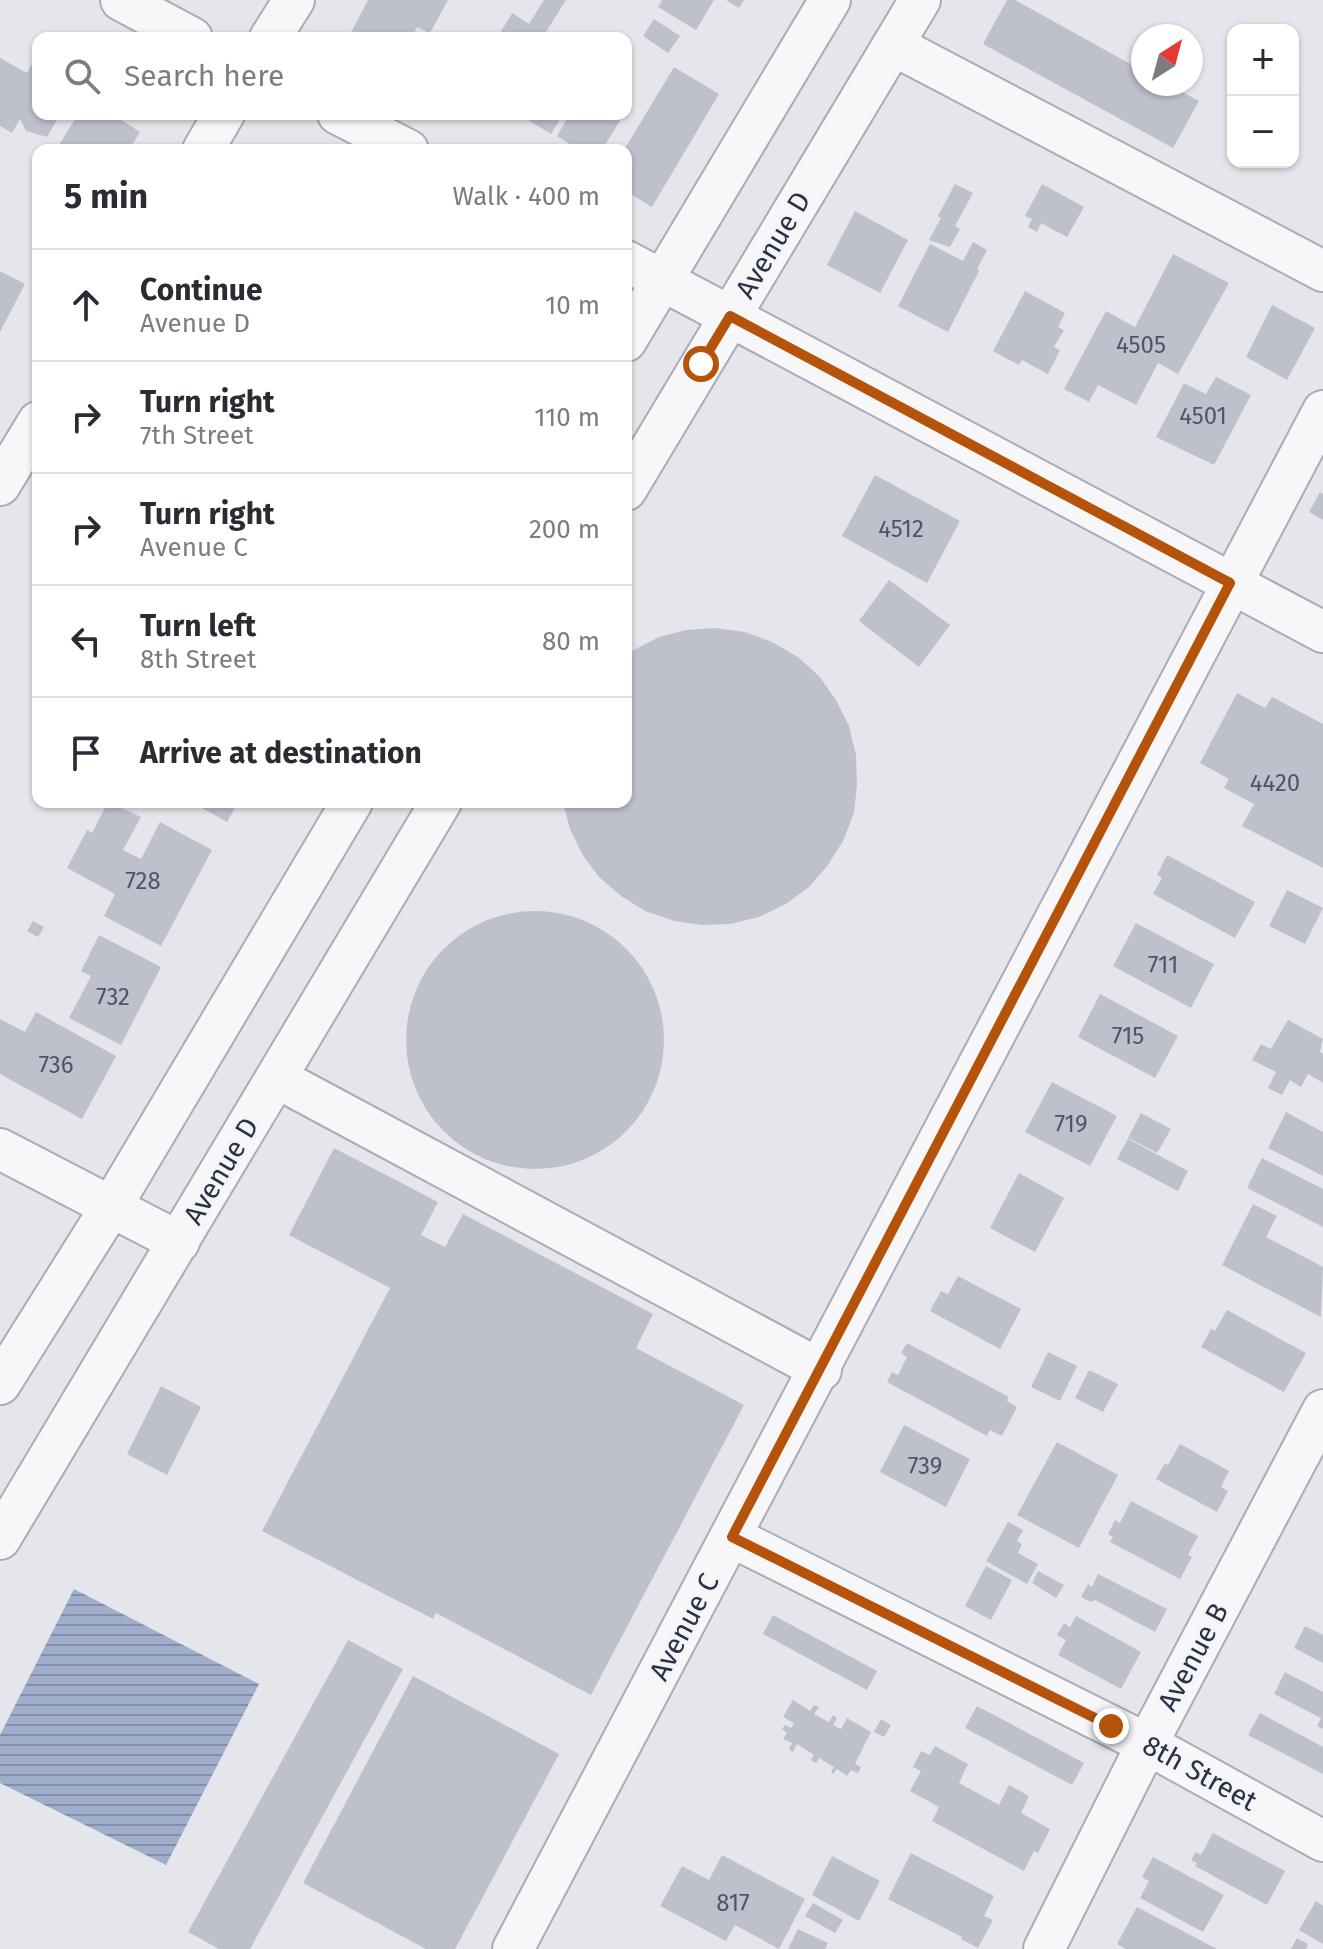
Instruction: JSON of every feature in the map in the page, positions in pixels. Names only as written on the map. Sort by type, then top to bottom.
[{"type":"street","points":[[121,0],[181,32]]},
{"type":"street","points":[[274,32],[294,0]]},
{"type":"street","points":[[632,331],[830,0]]},
{"type":"street","name":"Avenue D","points":[[632,480],[920,0]]},
{"type":"street","points":[[893,45],[1323,271]]},
{"type":"street","points":[[206,144],[220,120]]},
{"type":"street","points":[[350,120],[396,144]]},
{"type":"street","points":[[632,264],[1323,632]]},
{"type":"street","name":"Avenue C","points":[[513,1949],[821,1370],[1230,583],[1323,411]]},
{"type":"street","points":[[0,485],[32,432]]},
{"type":"street","points":[[0,1384],[111,1207],[348,808]]},
{"type":"street","name":"Avenue D","points":[[0,1539],[437,808]]},
{"type":"street","points":[[277,1078],[821,1370]]},
{"type":"street","points":[[0,1149],[179,1242]]},
{"type":"street","name":"Avenue B","points":[[1044,1949],[1147,1744],[1323,1410]]},
{"type":"street","name":"8th Street","points":[[732,1537],[1147,1744],[1323,1841]]},
{"type":"water","points":[[74,1589],[259,1684],[166,1865],[0,1783],[0,1735]]},
{"type":"building","points":[[368,0],[448,0],[431,32],[417,27],[415,32],[351,32]]},
{"type":"building","points":[[544,0],[566,0],[546,32],[501,32],[512,13],[529,24]]},
{"type":"building","points":[[662,0],[714,0],[696,30],[658,7]]},
{"type":"building","points":[[726,0],[744,0],[739,8]]},
{"type":"building","points":[[1007,0],[1015,0],[1131,64],[1131,96],[1190,96],[1199,101],[1173,148],[983,44]]},
{"type":"building","points":[[654,19],[680,36],[668,53],[643,36]]},
{"type":"building","points":[[0,58],[27,73],[32,64],[32,120],[57,120],[47,137],[26,131],[20,119],[12,133],[0,126]]},
{"type":"building","points":[[674,67],[719,94],[652,207],[632,195],[632,144],[628,144]]},
{"type":"building","points":[[74,120],[121,120],[140,132],[133,144],[60,144]]},
{"type":"building","points":[[528,120],[559,120],[551,134]]},
{"type":"building","points":[[566,120],[620,120],[606,144],[570,144],[557,136]]},
{"type":"building","points":[[955,184],[973,193],[955,226],[960,229],[950,247],[929,240]]},
{"type":"building","points":[[1042,184],[1084,207],[1067,237],[1041,223],[1037,232],[1028,227],[1032,219],[1025,216]]},
{"type":"building","points":[[855,211],[908,240],[880,293],[827,265]]},
{"type":"building","points":[[973,242],[987,250],[948,332],[898,306],[930,244],[963,261]]},
{"type":"building","points":[[1173,254],[1229,283],[1178,374],[1158,363],[1136,405],[1098,385],[1089,402],[1064,389],[1106,311],[1135,327]]},
{"type":"building","points":[[0,271],[25,284],[0,332]]},
{"type":"building","points":[[1025,291],[1065,313],[1058,327],[1064,330],[1054,347],[1060,350],[1048,374],[1022,360],[1019,365],[993,351]]},
{"type":"building","points":[[1272,305],[1315,328],[1287,380],[1246,357]]},
{"type":"building","points":[[1216,377],[1251,395],[1214,465],[1156,437],[1184,383],[1206,394]]},
{"type":"building","points":[[875,475],[960,521],[927,583],[842,536]]},
{"type":"building","points":[[1320,492],[1323,494],[1323,520],[1309,512]]},
{"type":"building","points":[[889,580],[950,625],[919,667],[859,621]]},
{"type":"building","points":[[715,628],[745,632],[772,642],[798,657],[819,676],[836,700],[849,726],[856,755],[854,813],[843,841],[828,865],[809,887],[786,904],[759,917],[730,924],[702,925],[674,921],[645,911],[621,896],[599,877],[582,854],[565,808],[632,808],[632,651],[659,637],[686,630]]},
{"type":"building","points":[[1237,693],[1265,708],[1272,697],[1323,724],[1323,868],[1242,826],[1254,804],[1224,788],[1229,779],[1200,763]]},
{"type":"building","points":[[105,808],[121,808],[141,817],[123,850],[141,859],[160,822],[212,850],[161,946],[104,916],[115,894],[67,868],[87,830],[92,833]]},
{"type":"building","points":[[202,808],[235,808],[227,822]]},
{"type":"building","points":[[1167,855],[1255,902],[1235,938],[1153,894],[1162,878],[1157,875]]},
{"type":"building","points":[[1287,890],[1323,908],[1305,944],[1269,926]]},
{"type":"building","points":[[535,911],[560,913],[596,926],[617,940],[635,958],[654,991],[662,1015],[662,1065],[649,1101],[635,1122],[617,1140],[584,1159],[560,1167],[535,1169],[510,1167],[474,1154],[453,1140],[435,1122],[416,1089],[408,1065],[406,1040],[408,1015],[421,979],[435,958],[453,940],[486,921],[510,913]]},
{"type":"building","points":[[33,921],[44,927],[38,937],[27,931]]},
{"type":"building","points":[[1136,923],[1214,964],[1191,1008],[1113,966]]},
{"type":"building","points":[[99,935],[161,967],[121,1045],[69,1018],[91,976],[81,971]]},
{"type":"building","points":[[1100,994],[1178,1036],[1155,1078],[1078,1037]]},
{"type":"building","points":[[36,1012],[116,1056],[82,1119],[0,1074],[0,1019],[25,1032]]},
{"type":"building","points":[[1288,1020],[1323,1039],[1320,1052],[1323,1054],[1323,1083],[1308,1074],[1301,1087],[1290,1080],[1282,1095],[1268,1088],[1276,1072],[1252,1060],[1261,1044],[1271,1049]]},
{"type":"building","points":[[1052,1082],[1117,1116],[1090,1166],[1025,1132]]},
{"type":"building","points":[[1286,1112],[1323,1132],[1323,1176],[1268,1148]]},
{"type":"building","points":[[1141,1113],[1171,1129],[1157,1153],[1128,1138]]},
{"type":"building","points":[[1128,1139],[1188,1171],[1178,1191],[1117,1159]]},
{"type":"building","points":[[334,1148],[438,1202],[421,1235],[445,1247],[463,1214],[653,1314],[636,1348],[744,1405],[591,1695],[436,1613],[433,1619],[262,1531],[390,1288],[289,1235]]},
{"type":"building","points":[[1262,1158],[1323,1189],[1323,1227],[1247,1188]]},
{"type":"building","points":[[1019,1173],[1064,1198],[1035,1252],[990,1228]]},
{"type":"building","points":[[1253,1204],[1277,1216],[1266,1237],[1323,1267],[1321,1317],[1222,1265]]},
{"type":"building","points":[[958,1276],[1021,1309],[1000,1349],[930,1311],[941,1291],[948,1294]]},
{"type":"building","points":[[1227,1310],[1306,1353],[1284,1392],[1201,1347]]},
{"type":"building","points":[[907,1343],[1009,1397],[1007,1401],[1017,1407],[1002,1436],[990,1430],[987,1436],[887,1382],[892,1372],[898,1375],[907,1357],[901,1353]]},
{"type":"building","points":[[1048,1352],[1077,1366],[1060,1401],[1031,1387]]},
{"type":"building","points":[[1089,1370],[1118,1384],[1103,1412],[1075,1398]]},
{"type":"building","points":[[161,1386],[201,1407],[167,1475],[127,1454]]},
{"type":"building","points":[[904,1425],[970,1459],[946,1507],[880,1472]]},
{"type":"building","points":[[1057,1442],[1118,1475],[1079,1548],[1017,1515]]},
{"type":"building","points":[[1180,1444],[1229,1471],[1221,1487],[1228,1491],[1217,1512],[1156,1479]]},
{"type":"building","points":[[1131,1501],[1198,1536],[1188,1555],[1192,1557],[1180,1579],[1110,1542],[1113,1537],[1108,1534],[1115,1520],[1120,1523]]},
{"type":"building","points":[[1008,1522],[1023,1530],[1017,1541],[1022,1544],[1018,1553],[1038,1564],[1027,1584],[986,1561]]},
{"type":"building","points":[[986,1566],[1012,1580],[991,1620],[965,1606]]},
{"type":"building","points":[[1038,1571],[1064,1585],[1056,1598],[1032,1583]]},
{"type":"building","points":[[1098,1574],[1167,1609],[1155,1632],[1095,1600],[1091,1602],[1081,1597],[1088,1584],[1092,1587]]},
{"type":"building","points":[[773,1615],[877,1671],[867,1690],[763,1634]]},
{"type":"building","points":[[1076,1616],[1141,1652],[1121,1689],[1058,1655],[1066,1640],[1057,1635],[1064,1623],[1070,1627]]},
{"type":"building","points":[[1305,1626],[1323,1635],[1323,1663],[1294,1648]]},
{"type":"building","points":[[348,1640],[403,1669],[250,1949],[219,1949],[188,1932]]},
{"type":"building","points":[[1285,1672],[1323,1692],[1323,1729],[1317,1726],[1321,1718],[1274,1694]]},
{"type":"building","points":[[413,1676],[559,1754],[455,1949],[426,1949],[303,1883]]},
{"type":"building","points":[[793,1700],[810,1711],[814,1705],[819,1707],[814,1714],[829,1722],[833,1715],[837,1718],[833,1725],[841,1729],[847,1718],[871,1732],[855,1764],[861,1767],[858,1773],[851,1770],[847,1776],[837,1769],[833,1774],[834,1767],[819,1758],[816,1763],[811,1760],[814,1755],[797,1744],[793,1752],[789,1749],[792,1743],[783,1739],[787,1733],[782,1729],[785,1725],[791,1728],[794,1723],[783,1717]]},
{"type":"building","points":[[977,1706],[1084,1763],[1072,1785],[965,1728]]},
{"type":"building","points":[[1260,1713],[1323,1747],[1323,1774],[1248,1735]]},
{"type":"building","points":[[881,1719],[891,1725],[884,1737],[874,1732]]},
{"type":"building","points":[[935,1746],[968,1764],[959,1783],[999,1805],[1009,1785],[1029,1796],[1021,1813],[1050,1829],[1038,1853],[1034,1851],[1024,1871],[932,1821],[939,1807],[910,1791],[921,1771],[913,1767],[921,1751],[930,1755]]},
{"type":"building","points":[[1213,1833],[1285,1871],[1267,1905],[1195,1866],[1197,1863],[1191,1860],[1196,1852],[1201,1855]]},
{"type":"building","points":[[911,1853],[994,1896],[984,1916],[993,1920],[978,1948],[888,1899]]},
{"type":"building","points":[[722,1855],[805,1899],[779,1949],[735,1925],[726,1941],[660,1906],[682,1866],[709,1880]]},
{"type":"building","points":[[832,1856],[880,1881],[859,1921],[812,1895]]},
{"type":"building","points":[[1153,1857],[1224,1895],[1203,1932],[1140,1898],[1149,1881],[1142,1877]]},
{"type":"building","points":[[1316,1901],[1323,1906],[1323,1944],[1299,1930]]},
{"type":"building","points":[[813,1903],[843,1920],[835,1933],[805,1916]]},
{"type":"building","points":[[1137,1907],[1217,1949],[1126,1949],[1117,1944]]},
{"type":"building","points":[[798,1929],[828,1943],[825,1949],[788,1949]]},
{"type":"building","points":[[1297,1938],[1308,1944],[1306,1949],[1291,1949]]},
{"type":"route","points":[[701,364],[730,316],[1230,583],[732,1537],[1111,1726]]}]
